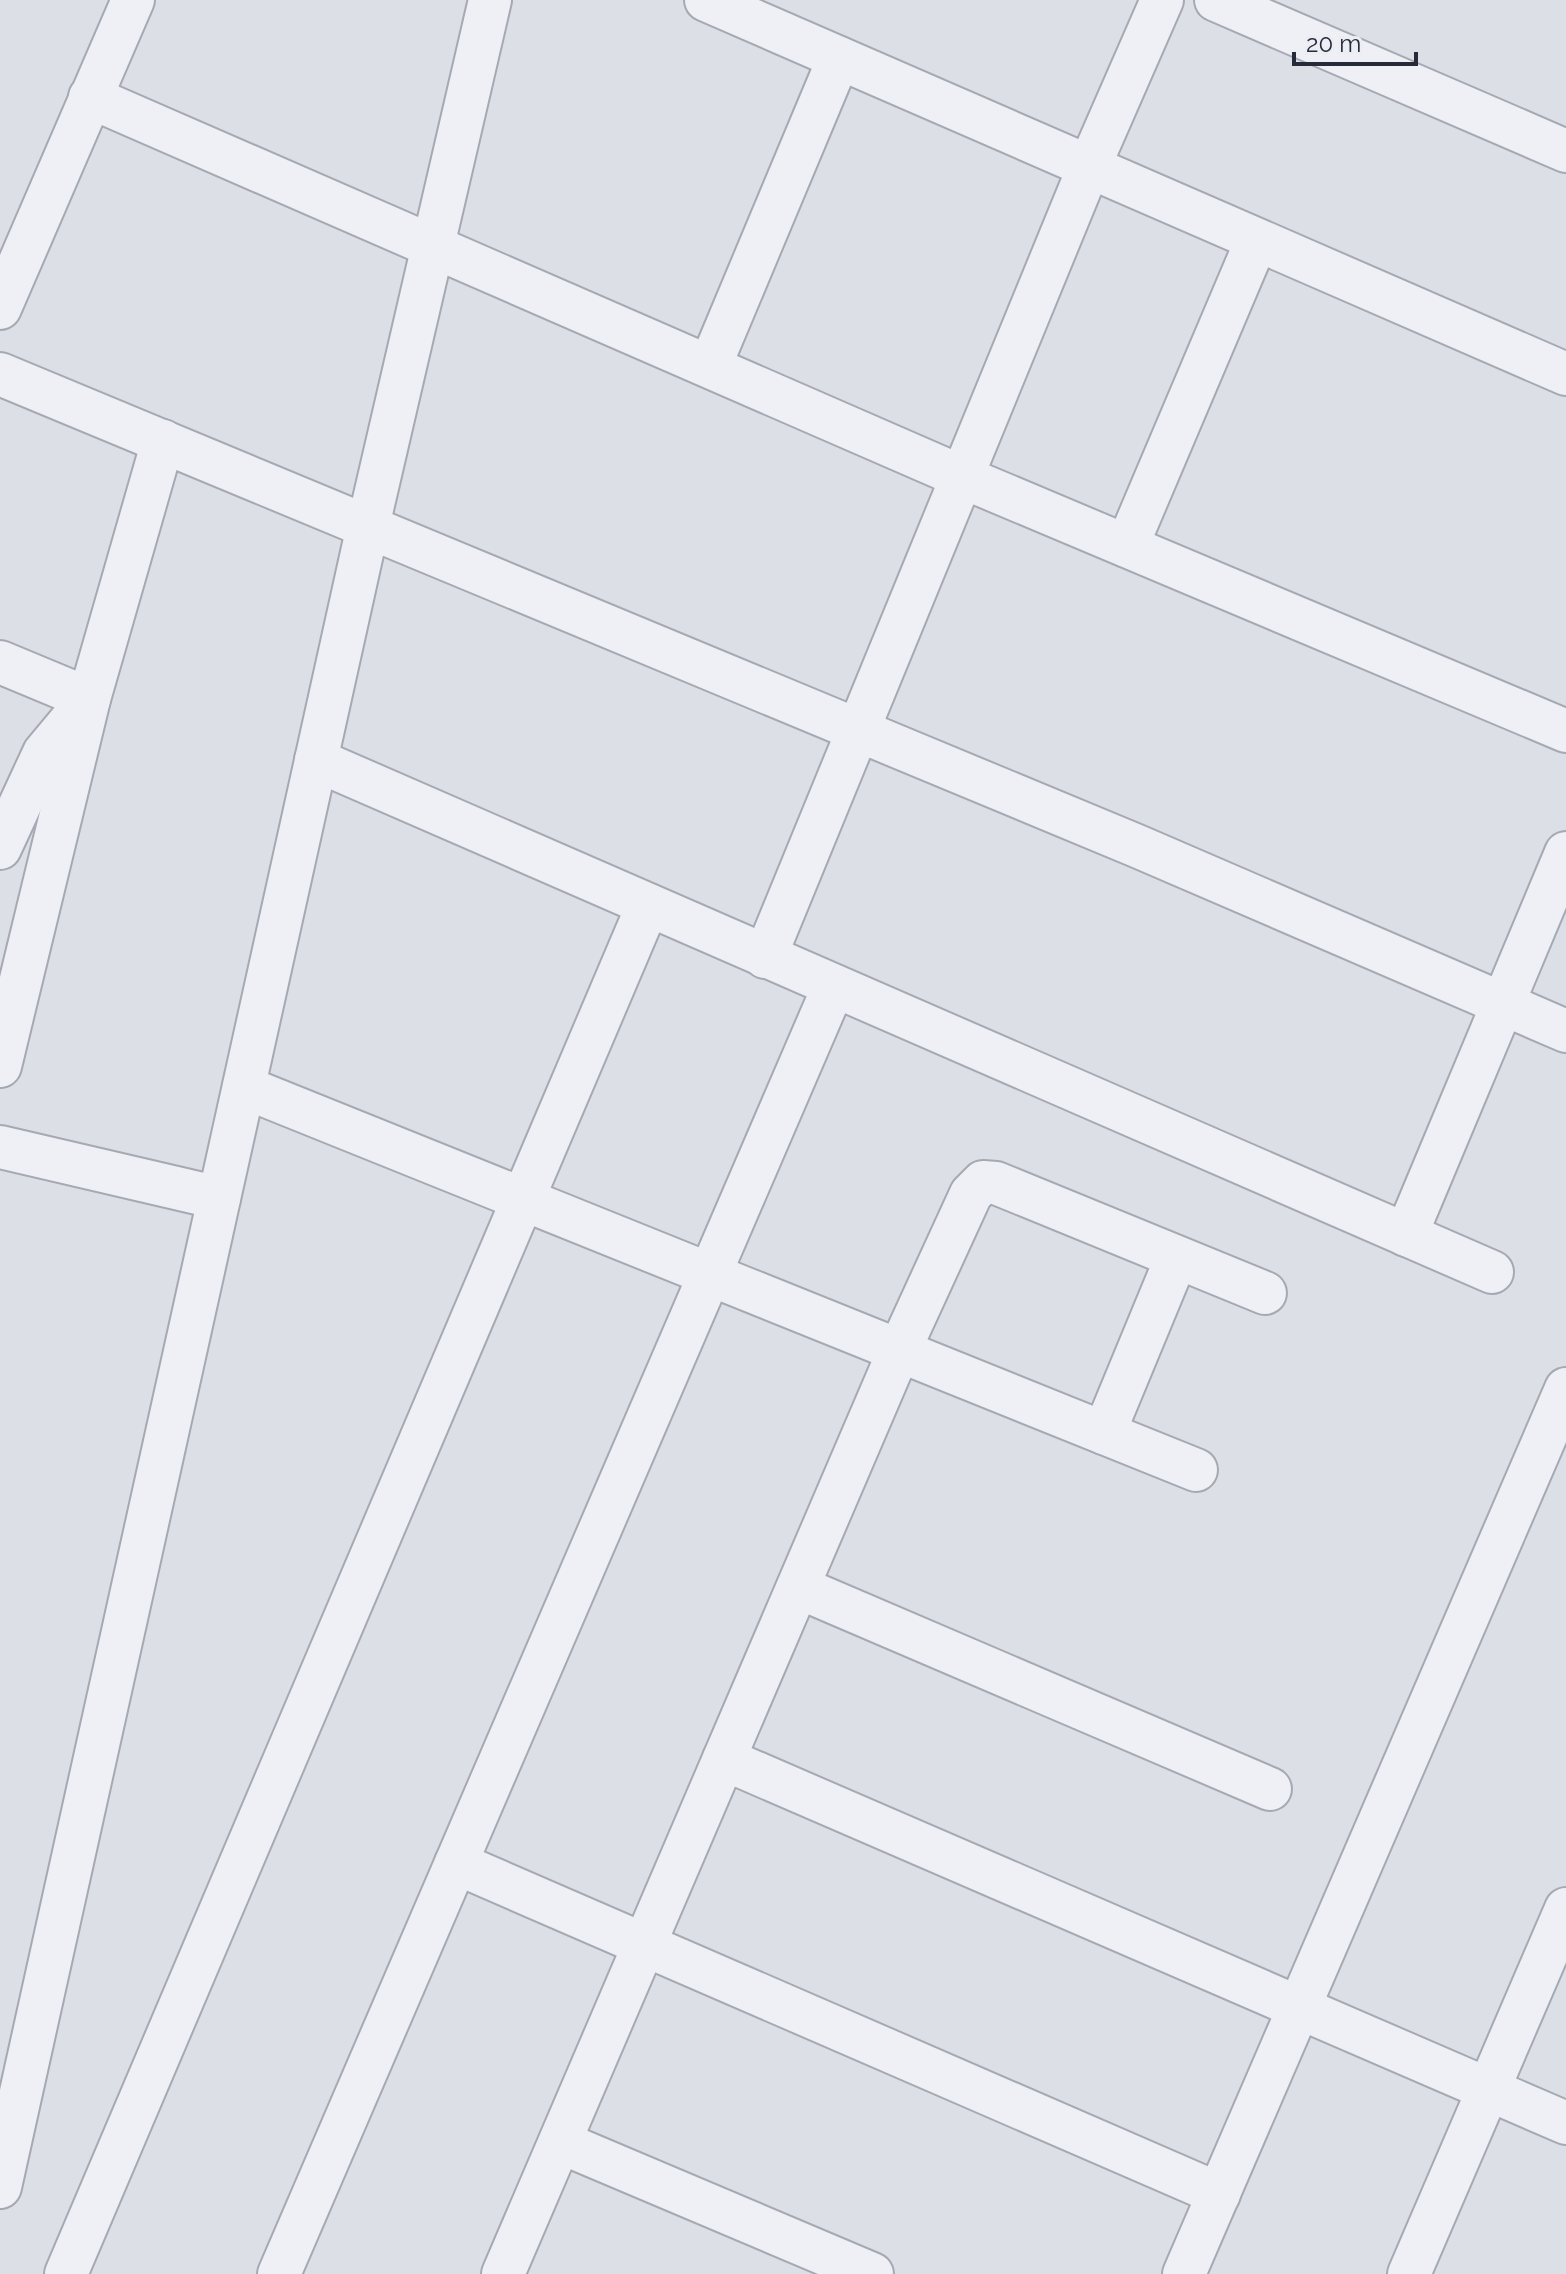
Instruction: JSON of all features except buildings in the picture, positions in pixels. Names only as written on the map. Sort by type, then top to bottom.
[{"type":"street","points":[[0,308],[133,0]]},
{"type":"street","points":[[0,2187],[368,526],[490,0]]},
{"type":"street","points":[[706,0],[1256,242],[1566,374]]},
{"type":"street","points":[[765,957],[960,476],[1162,0]]},
{"type":"street","points":[[1216,0],[1566,151]]},
{"type":"street","points":[[710,366],[839,58]]},
{"type":"street","points":[[90,97],[960,476],[1566,731]]},
{"type":"street","points":[[1127,546],[1256,242]]},
{"type":"street","points":[[0,374],[1566,1031]]},
{"type":"street","points":[[0,1066],[89,699],[163,441]]},
{"type":"street","points":[[0,662],[89,699]]},
{"type":"street","points":[[0,848],[44,753],[89,699]]},
{"type":"street","points":[[316,760],[1492,1272]]},
{"type":"street","points":[[1406,1235],[1566,853]]},
{"type":"street","points":[[66,2274],[648,905]]},
{"type":"street","points":[[279,2274],[834,986]]},
{"type":"street","points":[[244,1087],[1196,1470]]},
{"type":"street","points":[[0,1147],[219,1198]]},
{"type":"street","points":[[503,2274],[899,1351],[971,1194],[983,1182],[996,1183],[1265,1293]]},
{"type":"street","points":[[1104,1433],[1176,1259]]},
{"type":"street","points":[[1184,2274],[1566,1389]]},
{"type":"street","points":[[798,1587],[1270,1789]]},
{"type":"street","points":[[724,1759],[1566,2123]]},
{"type":"street","points":[[456,1863],[1219,2194]]},
{"type":"street","points":[[1409,2274],[1566,1909]]},
{"type":"street","points":[[560,2142],[872,2274]]}]
